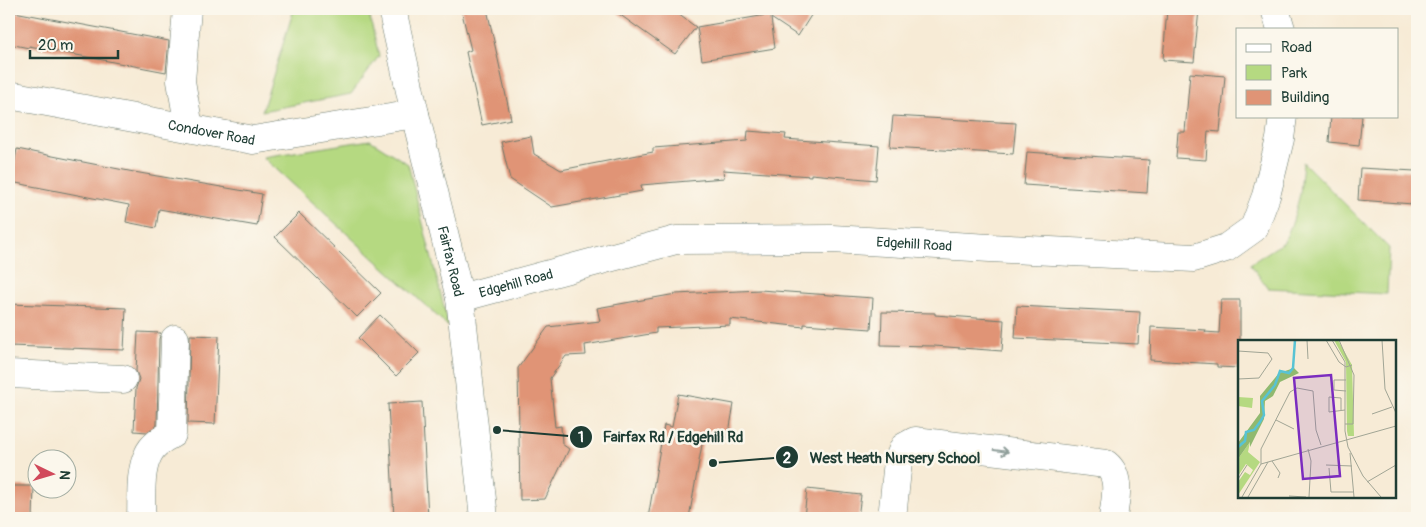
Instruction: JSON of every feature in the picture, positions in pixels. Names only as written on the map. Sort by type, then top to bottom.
[{"type":"street","points":[[187,9],[181,81],[189,128]]},
{"type":"street","name":"Fairfax Road","points":[[392,9],[415,114],[460,298],[484,518]]},
{"type":"street","points":[[1276,9],[1281,28]]},
{"type":"street","name":"Condover Road","points":[[9,95],[253,140],[415,114]]},
{"type":"street","name":"Edgehill Road","points":[[460,298],[676,240],[832,239],[1194,258],[1226,248],[1254,228],[1266,196],[1280,139],[1283,118]]},
{"type":"street","points":[[141,518],[143,473],[148,454],[159,440],[172,434],[175,339]]},
{"type":"street","points":[[9,374],[123,379]]},
{"type":"street","points":[[892,518],[898,461],[904,447],[915,441],[1106,464],[1116,476],[1113,518]]},
{"type":"green space","points":[[294,9],[368,9],[379,56],[351,94],[262,111]]},
{"type":"green space","points":[[370,140],[408,164],[449,327],[263,157]]},
{"type":"green space","points":[[1303,162],[1389,248],[1387,294],[1268,288],[1250,264],[1284,242],[1293,221],[1300,194]]},
{"type":"building","points":[[461,9],[487,9],[511,119],[482,125],[466,52],[471,50]]},
{"type":"building","points":[[612,9],[671,9],[696,27],[675,54]]},
{"type":"building","points":[[756,9],[815,9],[798,36],[771,18],[775,48],[702,60],[697,27],[766,15]]},
{"type":"building","points":[[1167,9],[1199,9],[1194,62],[1163,60]]},
{"type":"building","points":[[9,11],[169,41],[166,72],[29,46],[29,48],[9,44]]},
{"type":"building","points":[[1190,73],[1225,76],[1220,132],[1208,131],[1206,160],[1176,158],[1178,132],[1185,132]]},
{"type":"building","points":[[893,116],[1016,123],[1013,154],[890,147]]},
{"type":"building","points":[[1331,118],[1362,118],[1359,145],[1329,142]]},
{"type":"building","points":[[748,131],[786,134],[785,139],[879,146],[876,180],[811,174],[811,176],[723,170],[724,178],[641,185],[642,191],[552,207],[510,179],[501,142],[531,136],[534,154],[561,170],[653,152],[653,148],[747,141]]},
{"type":"building","points":[[17,149],[262,194],[257,226],[159,209],[156,228],[126,222],[129,205],[11,182]]},
{"type":"building","points":[[1027,152],[1149,160],[1147,193],[1024,185]]},
{"type":"building","points":[[1360,168],[1415,171],[1413,204],[1358,200]]},
{"type":"building","points":[[299,213],[381,293],[357,317],[275,237]]},
{"type":"building","points":[[760,290],[873,298],[871,329],[804,324],[804,327],[730,319],[730,325],[656,328],[656,333],[585,345],[586,355],[566,356],[550,378],[555,427],[561,426],[562,444],[569,449],[545,499],[520,500],[518,368],[548,327],[600,321],[597,308],[676,294]]},
{"type":"building","points":[[1221,300],[1240,300],[1238,368],[1217,367],[1217,364],[1150,360],[1151,327],[1206,330],[1205,332],[1219,333]]},
{"type":"building","points":[[9,304],[126,308],[124,350],[9,346]]},
{"type":"building","points":[[1017,306],[1140,312],[1138,344],[1015,338]]},
{"type":"building","points":[[882,312],[935,313],[935,315],[1004,320],[1002,351],[934,346],[881,345]]},
{"type":"building","points":[[380,315],[419,353],[396,376],[358,338]]},
{"type":"building","points":[[138,332],[161,333],[159,339],[157,425],[147,432],[134,431],[136,388],[139,379],[136,371]]},
{"type":"building","points":[[190,335],[219,336],[215,424],[188,423]]},
{"type":"building","points":[[678,394],[734,404],[728,438],[704,433],[689,518],[648,518],[664,425],[672,427]]},
{"type":"building","points":[[422,402],[428,518],[394,518],[388,404]]},
{"type":"building","points":[[11,486],[28,486],[28,500],[34,500],[33,518],[10,518]]},
{"type":"building","points":[[807,489],[861,495],[858,518],[804,518]]},
{"type":"place","name":"Fairfax Rd / Edgehill Rd","points":[[497,430]]},
{"type":"place","name":"West Heath Nursery School","points":[[713,463]]}]
